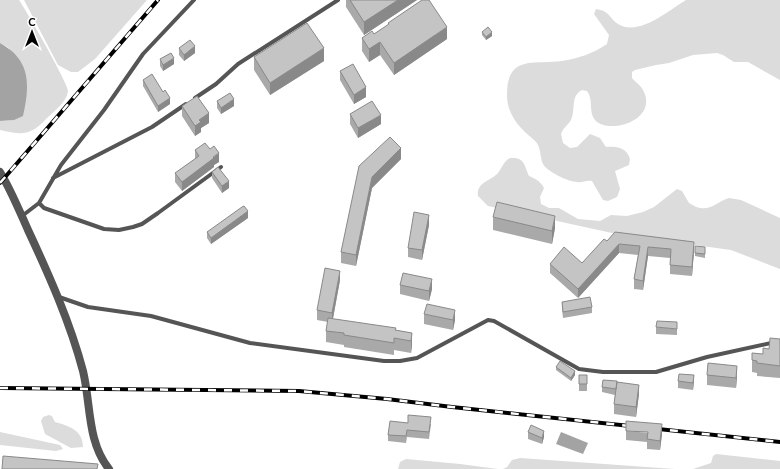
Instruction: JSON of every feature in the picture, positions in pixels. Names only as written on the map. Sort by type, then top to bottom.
[{"type":"street","points":[[0,172],[57,297],[83,371],[94,443],[101,459],[109,469]]},
{"type":"lane","points":[[21,216],[39,203],[60,165],[104,110],[143,54],[194,0]]},
{"type":"lane","points":[[53,178],[152,127],[216,84],[238,64],[338,0]]},
{"type":"lane","points":[[39,203],[44,208],[104,229],[119,230],[142,224],[221,167]]},
{"type":"lane","points":[[57,297],[88,307],[151,316],[250,343],[384,361],[400,361],[417,358],[488,320],[500,324],[579,369],[603,372],[656,372],[707,357],[780,341]]},
{"type":"shaded area","points":[[0,0],[19,0],[55,62],[68,91],[63,103],[56,110],[35,129],[25,133],[14,133],[0,130],[0,121],[14,120],[9,48],[0,43]]},
{"type":"shaded area","points":[[24,0],[147,0],[95,59],[78,72],[71,72],[58,65]]},
{"type":"shaded area","points":[[686,0],[780,0],[780,80],[748,62],[734,62],[717,53],[693,55],[669,63],[635,70],[632,72],[632,78],[644,92],[646,102],[644,111],[638,118],[629,122],[610,126],[601,124],[595,120],[592,113],[589,95],[587,91],[582,90],[576,96],[571,120],[561,134],[563,143],[570,148],[577,147],[590,134],[600,138],[606,147],[617,147],[626,152],[630,159],[629,165],[615,171],[620,189],[617,197],[608,201],[603,200],[592,181],[573,182],[548,170],[543,164],[538,145],[515,121],[510,110],[507,97],[508,83],[511,74],[516,68],[523,64],[574,59],[591,53],[607,44],[609,35],[594,14],[596,9],[607,13],[618,24],[626,27],[635,27],[654,21]]},
{"type":"shaded area","points":[[0,43],[18,57],[26,74],[27,94],[23,116],[14,120],[0,121]]},
{"type":"shaded area","points":[[510,158],[521,160],[525,165],[529,176],[538,180],[544,188],[540,197],[541,204],[549,208],[559,208],[578,219],[600,221],[611,215],[627,216],[643,212],[654,207],[677,189],[682,191],[689,203],[701,208],[710,207],[729,198],[741,200],[780,218],[780,269],[731,250],[621,235],[488,206],[478,196],[479,188],[495,176],[504,163]]},
{"type":"shaded area","points":[[49,415],[52,416],[55,422],[70,427],[78,433],[81,436],[83,447],[71,448],[45,434],[41,421],[43,417]]},
{"type":"shaded area","points":[[0,432],[60,445],[63,449],[56,451],[0,445]]},
{"type":"shaded area","points":[[561,432],[588,443],[583,454],[556,444]]},
{"type":"shaded area","points":[[716,454],[780,461],[780,469],[693,469],[711,463],[713,456]]},
{"type":"shaded area","points":[[520,458],[675,469],[503,469],[507,467],[512,460]]},
{"type":"shaded area","points":[[406,459],[498,469],[398,469],[400,462]]},
{"type":"building","points":[[350,0],[398,0],[364,22]]},
{"type":"building","points":[[422,0],[429,0],[447,27],[394,63],[380,42],[369,49],[362,38],[372,31],[374,34]]},
{"type":"building","points":[[307,23],[324,48],[270,83],[254,57]]},
{"type":"building","points":[[488,27],[492,32],[486,37],[482,32]]},
{"type":"building","points":[[190,40],[195,46],[184,55],[179,48]]},
{"type":"building","points":[[171,53],[174,58],[163,65],[160,59]]},
{"type":"building","points":[[353,64],[366,87],[354,95],[340,71]]},
{"type":"building","points":[[152,74],[163,92],[165,90],[170,98],[158,106],[143,80]]},
{"type":"building","points":[[230,93],[234,99],[221,108],[217,101]]},
{"type":"building","points":[[197,96],[209,113],[199,120],[201,122],[195,126],[182,106]]},
{"type":"building","points":[[372,101],[381,115],[358,128],[350,114]]},
{"type":"building","points":[[390,137],[401,148],[372,177],[356,255],[341,252],[359,166]]},
{"type":"building","points":[[205,143],[210,149],[214,146],[219,153],[182,182],[175,173],[199,156],[195,150]]},
{"type":"building","points":[[218,167],[229,181],[222,186],[212,172]]},
{"type":"building","points":[[497,202],[555,216],[552,231],[493,217]]},
{"type":"building","points":[[244,206],[248,211],[211,238],[207,232]]},
{"type":"building","points":[[414,212],[429,215],[422,250],[408,248]]},
{"type":"building","points":[[615,232],[694,242],[692,267],[670,265],[671,249],[648,247],[643,281],[634,279],[640,246],[619,244],[578,289],[550,264],[564,247],[582,263],[604,239],[607,241]]},
{"type":"building","points":[[695,246],[705,247],[705,254],[695,253]]},
{"type":"building","points":[[325,268],[340,271],[332,313],[317,310]]},
{"type":"building","points":[[403,273],[432,279],[429,291],[400,285]]},
{"type":"building","points":[[590,297],[592,307],[563,312],[562,302]]},
{"type":"building","points":[[427,304],[455,310],[453,320],[424,314]]},
{"type":"building","points":[[328,318],[396,328],[395,330],[412,333],[411,341],[394,338],[394,343],[326,331]]},
{"type":"building","points":[[657,321],[677,322],[677,329],[656,327]]},
{"type":"building","points":[[770,338],[780,339],[780,366],[757,363],[757,361],[752,360],[752,353],[763,354],[763,348],[769,349]]},
{"type":"building","points":[[560,361],[575,371],[571,378],[556,367]]},
{"type":"building","points":[[708,363],[737,366],[736,378],[707,375]]},
{"type":"building","points":[[679,374],[694,375],[693,383],[678,381]]},
{"type":"building","points":[[579,375],[587,375],[587,384],[579,384]]},
{"type":"building","points":[[603,380],[617,381],[616,389],[602,387]]},
{"type":"building","points":[[617,382],[639,385],[636,407],[614,404]]},
{"type":"building","points":[[408,415],[431,417],[429,432],[407,430],[406,436],[388,435],[390,421],[408,423]]},
{"type":"building","points":[[626,421],[662,424],[660,441],[647,439],[648,432],[626,431]]},
{"type":"building","points":[[531,425],[544,431],[542,438],[528,432]]},
{"type":"building","points":[[3,456],[98,464],[97,469],[2,469]]},
{"type":"railway","points":[[0,183],[158,0]]},
{"type":"railway","points":[[0,388],[299,391],[387,399],[780,442]]}]
